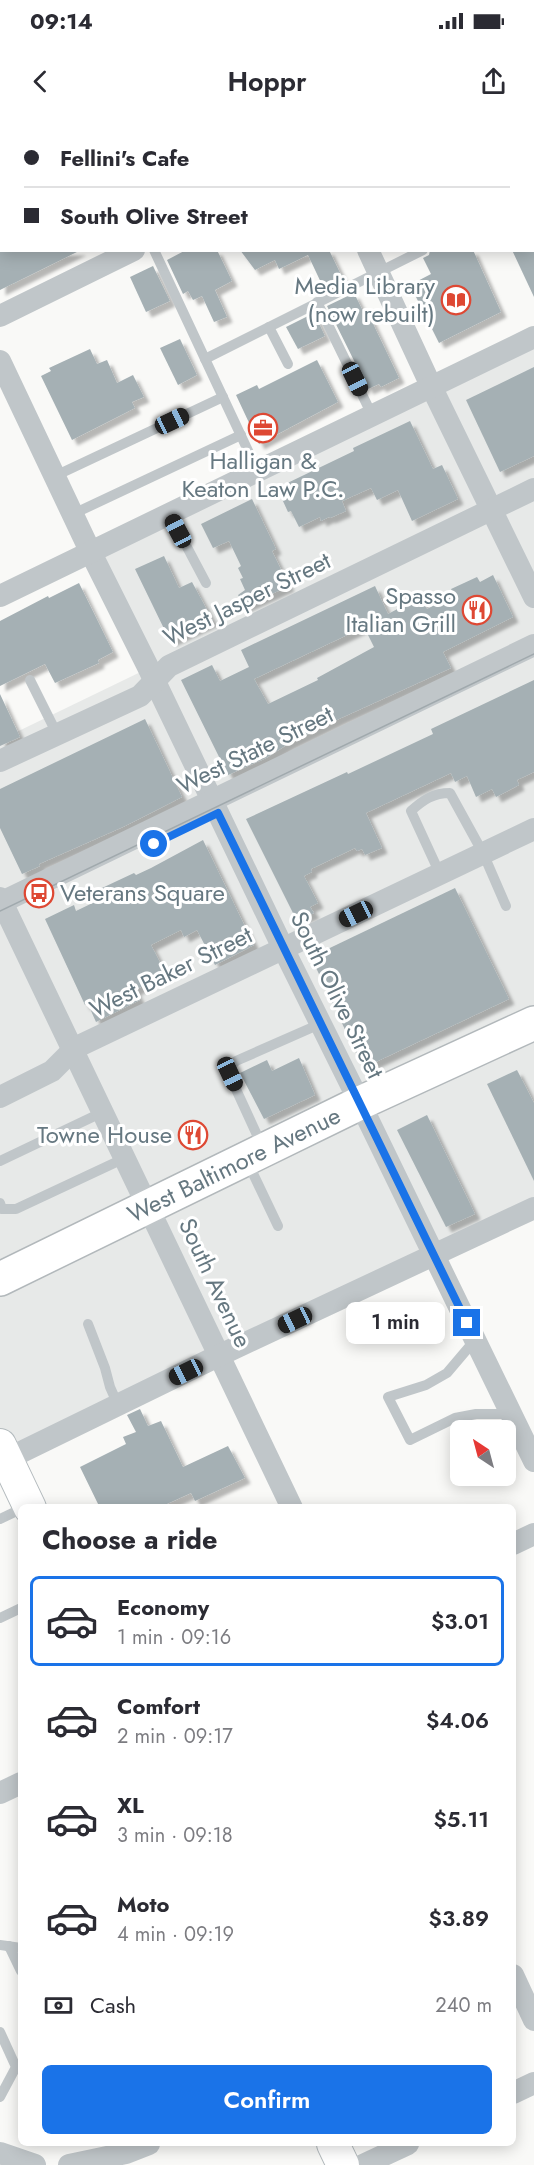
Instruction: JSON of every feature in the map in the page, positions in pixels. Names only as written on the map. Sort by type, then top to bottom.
[{"type":"main road","name":"West Baltimore Avenue","points":[[0,1279],[360,1102],[532,1030]]},
{"type":"main road","points":[[3,1452],[25,1504]]},
{"type":"main road","points":[[334,2146],[343,2165]]},
{"type":"street","points":[[0,316],[130,252]]},
{"type":"street","points":[[369,252],[430,387],[534,597]]},
{"type":"street","points":[[0,596],[534,337]]},
{"type":"street","name":"South Olive Street","points":[[0,361],[91,553],[534,1461]]},
{"type":"street","name":"West Jasper Street","points":[[0,761],[140,696],[169,666],[534,489]]},
{"type":"street","name":"West State Street","points":[[215,807],[534,645]]},
{"type":"street","name":"West State Street","points":[[2,907],[534,661]]},
{"type":"street","name":"West Baker Street","points":[[0,1097],[52,1071],[73,1050],[440,873],[483,853],[532,835]]},
{"type":"street","points":[[2,907],[73,1050]]},
{"type":"street","name":"South Avenue","points":[[73,1050],[290,1504]]},
{"type":"street","points":[[3,1452],[118,1405],[534,1208]]},
{"type":"street","points":[[516,1543],[534,1534]]},
{"type":"street","points":[[0,1793],[18,1784]]},
{"type":"street","points":[[516,1981],[534,2020]]},
{"type":"street","points":[[516,2092],[534,2083]]},
{"type":"street","points":[[69,2165],[126,2153],[144,2146]]},
{"type":"street","points":[[363,2165],[404,2146]]},
{"type":"street","points":[[0,2153],[35,2165]]},
{"type":"lane","points":[[155,252],[258,472]]},
{"type":"lane","points":[[205,359],[419,252]]},
{"type":"lane","points":[[317,302],[372,416]]},
{"type":"lane","points":[[269,327],[288,364]]},
{"type":"lane","points":[[54,476],[223,397]]},
{"type":"lane","points":[[73,514],[241,435]]},
{"type":"lane","points":[[170,515],[206,584]]},
{"type":"lane","points":[[30,680],[57,734]]},
{"type":"lane","points":[[440,873],[411,811],[431,796],[438,793],[450,793],[483,853],[506,906]]},
{"type":"lane","points":[[278,1226],[230,1074],[230,1067],[236,1061],[320,1024]]},
{"type":"lane","points":[[0,1161],[103,1112]]},
{"type":"lane","points":[[0,1203],[2,1209],[16,1209],[125,1158]]},
{"type":"lane","points":[[88,1324],[118,1405]]},
{"type":"lane","points":[[475,1340],[447,1373],[426,1385],[388,1397],[410,1440],[454,1418],[476,1414],[511,1414]]},
{"type":"lane","points":[[0,1519],[18,1511]]},
{"type":"lane","points":[[0,1618],[18,1609]]},
{"type":"lane","points":[[4,1946],[18,1967]]},
{"type":"lane","points":[[0,2032],[18,2065],[0,2097]]},
{"type":"shaded area","points":[[534,346],[534,1210],[0,1469],[0,740],[155,665],[102,555]]},
{"type":"building","points":[[0,252],[77,252],[0,290]]},
{"type":"building","points":[[182,252],[218,252],[232,281],[215,290],[227,317],[214,322],[202,296],[193,300],[188,291],[183,294],[167,260]]},
{"type":"building","points":[[242,252],[330,252],[344,281],[325,291],[308,255],[279,269],[275,260],[255,270]]},
{"type":"building","name":"Media Library (now rebuilt)","points":[[430,252],[474,252],[501,312],[439,343],[410,285],[431,274],[423,258],[429,255]]},
{"type":"building","points":[[513,252],[534,252],[534,297]]},
{"type":"building","points":[[153,266],[170,301],[146,312],[130,277]]},
{"type":"building","points":[[354,293],[364,313],[367,311],[399,378],[381,387],[379,384],[368,389],[327,306]]},
{"type":"building","points":[[314,313],[325,336],[298,349],[286,327]]},
{"type":"building","points":[[180,339],[197,375],[178,385],[160,348]]},
{"type":"building","points":[[90,349],[97,364],[107,360],[117,383],[133,375],[144,397],[132,402],[135,408],[72,440],[41,376],[51,371],[49,368]]},
{"type":"building","points":[[317,360],[338,402],[259,444],[236,395],[257,385],[259,389]]},
{"type":"building","points":[[534,367],[534,456],[500,472],[466,400]]},
{"type":"building","points":[[410,421],[433,469],[442,465],[458,499],[412,521],[398,490],[377,500],[371,488],[342,501],[346,511],[321,521],[320,517],[299,527],[291,511],[288,512],[277,488]]},
{"type":"building","points":[[252,499],[276,549],[272,551],[289,586],[244,607],[238,595],[245,590],[238,568],[241,566],[229,541],[213,548],[201,524]]},
{"type":"building","points":[[164,556],[179,588],[192,582],[213,621],[170,641],[135,569]]},
{"type":"building","points":[[493,575],[513,617],[443,652],[451,668],[341,718],[288,744],[266,758],[228,775],[181,680],[212,665],[220,681],[249,667],[241,650],[375,586],[388,614],[420,597],[427,609],[454,595],[451,589],[477,577],[480,582]],"holes":[[[364,627],[374,647],[317,678],[318,680],[268,704],[254,679]]]},
{"type":"building","points":[[79,583],[113,652],[98,660],[99,663],[55,683],[45,664],[0,686],[0,621]]},
{"type":"building","points":[[534,680],[534,772],[517,780],[519,785],[496,797],[492,789],[476,797],[467,776],[455,782],[451,773],[366,813],[382,848],[365,855],[362,849],[357,851],[355,848],[311,869],[312,872],[304,876],[318,903],[310,907],[314,913],[297,921],[246,819],[433,734],[431,729]]},
{"type":"building","points":[[0,694],[20,737],[0,746]]},
{"type":"building","points":[[145,719],[182,797],[22,874],[0,828],[0,789]]},
{"type":"building","points":[[203,840],[254,945],[215,965],[197,930],[184,937],[181,930],[151,945],[166,974],[135,990],[140,1000],[96,1022],[88,1004],[85,1005],[45,919],[74,905],[76,911],[107,896],[102,888],[151,868]]},
{"type":"building","points":[[455,888],[509,999],[363,1068],[311,957]]},
{"type":"building","points":[[299,1058],[315,1095],[264,1119],[240,1073],[267,1060],[272,1071]]},
{"type":"building","points":[[517,1070],[534,1103],[534,1181],[487,1084]]},
{"type":"building","points":[[427,1115],[475,1214],[446,1227],[397,1130]]},
{"type":"building","points":[[140,1409],[148,1426],[161,1421],[183,1467],[228,1446],[245,1478],[195,1501],[191,1493],[167,1504],[98,1504],[80,1467],[126,1444],[123,1437],[136,1432],[127,1415]]},
{"type":"tram line","points":[[0,911],[534,654]]},
{"type":"place","name":"Media Library (now rebuilt)","points":[[456,300]]},
{"type":"place","name":"Halligan & Keaton Law P.C.","points":[[263,428]]},
{"type":"place","name":"Spasso Italian Grill","points":[[477,610]]},
{"type":"place","name":"Veterans Square","points":[[39,893]]},
{"type":"place","name":"Towne House","points":[[193,1135]]},
{"type":"route","points":[[154,844],[218,813],[467,1323]]}]
